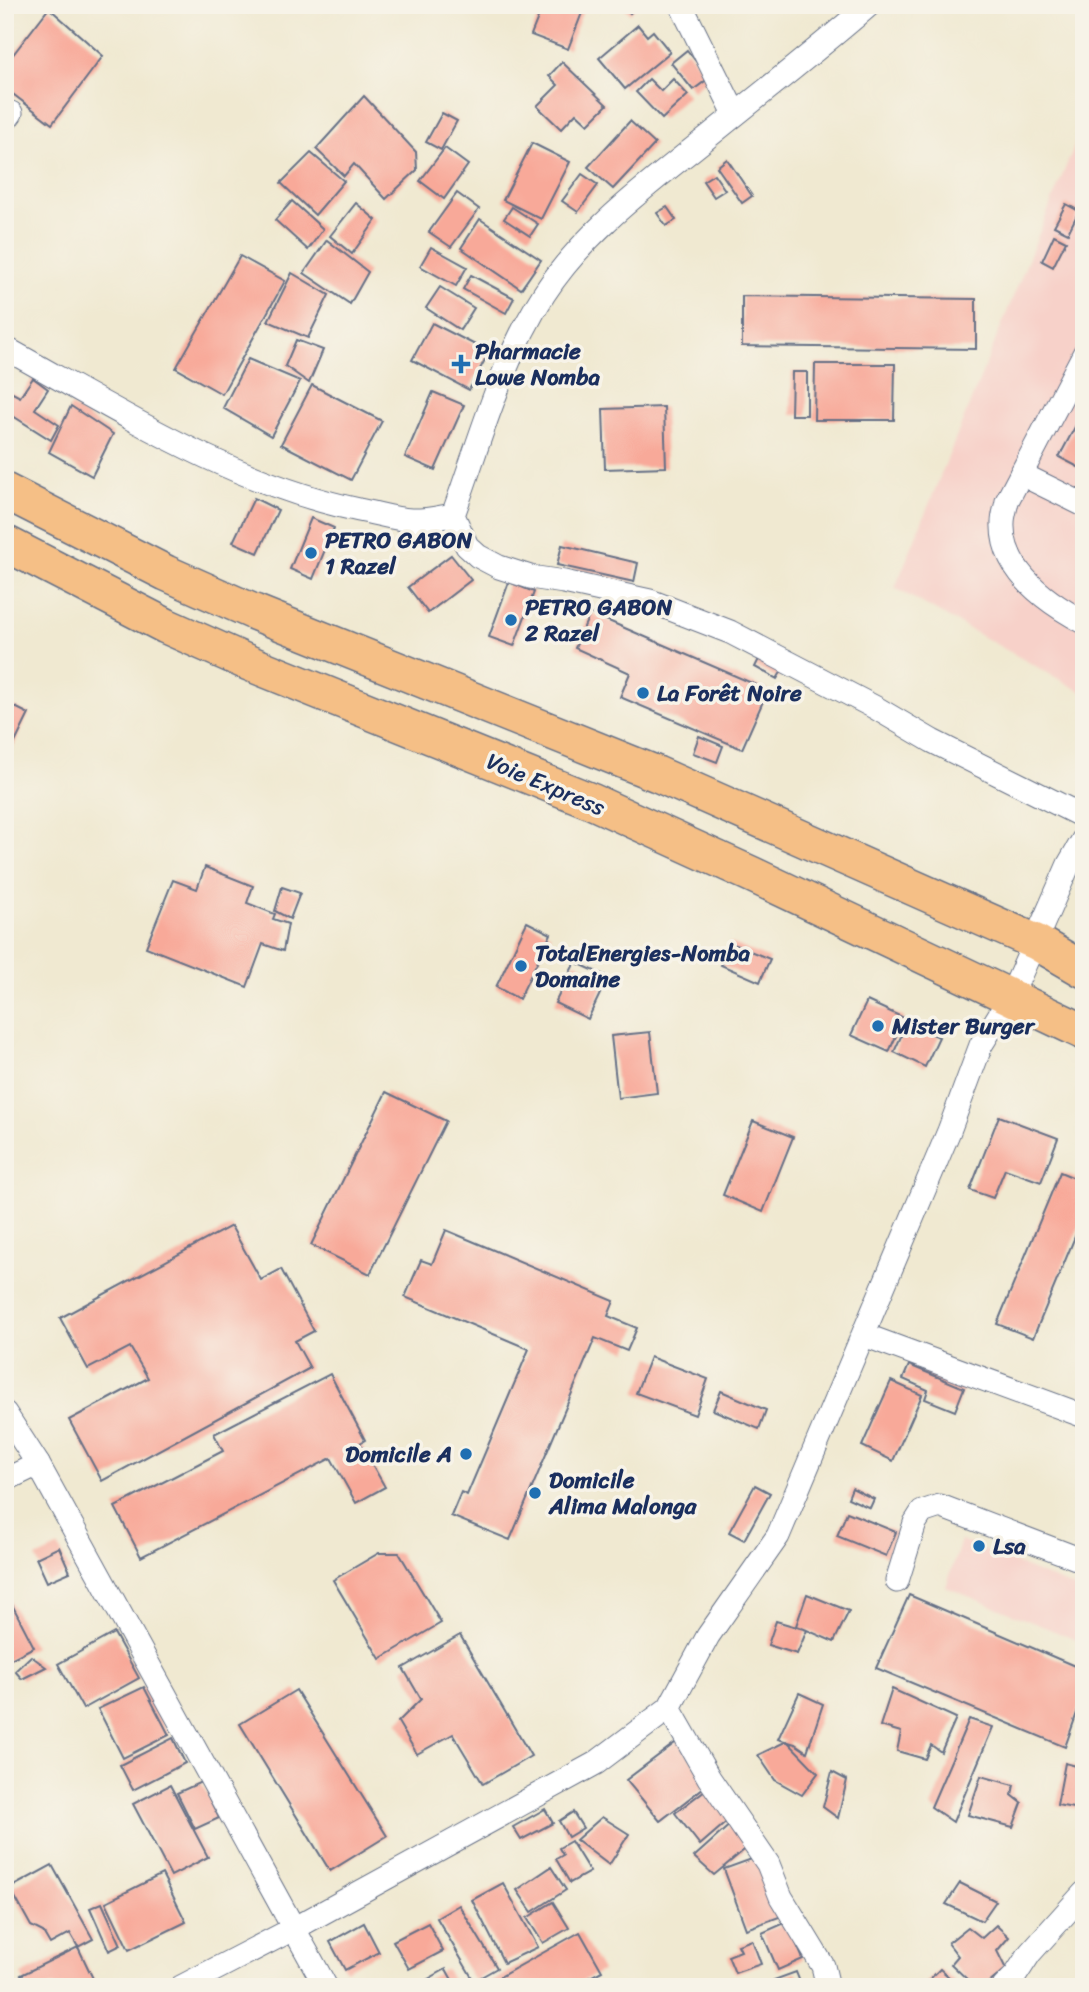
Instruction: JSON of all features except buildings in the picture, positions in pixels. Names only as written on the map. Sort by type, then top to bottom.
[{"type":"highway","points":[[5,491],[166,573],[254,612],[657,774],[1036,942],[1084,970]]},
{"type":"highway","name":"Voie Express","points":[[5,543],[81,584],[190,636],[591,802],[1084,1032]]},
{"type":"street","points":[[681,5],[735,114]]},
{"type":"street","points":[[869,5],[803,62],[627,203],[575,253],[545,292],[528,321],[507,367],[453,515],[467,546],[478,556],[499,567],[530,577],[650,601],[730,632],[876,708],[932,741],[1084,817]]},
{"type":"street","points":[[5,348],[195,451],[261,482],[295,494],[412,520],[453,515]]},
{"type":"street","points":[[1084,354],[1007,500],[1003,525],[1015,565],[1038,592],[1059,609],[1084,622]]},
{"type":"street","points":[[1021,474],[1084,505]]},
{"type":"street","points":[[181,1987],[293,1929],[596,1763],[669,1708],[708,1636],[778,1536],[949,1131],[981,1045],[1011,996],[1069,864],[1084,838]]},
{"type":"street","points":[[864,1335],[1084,1416]]},
{"type":"street","points":[[5,1413],[38,1464],[327,1987]]},
{"type":"street","points":[[5,1480],[38,1464]]},
{"type":"street","points":[[897,1581],[915,1523],[922,1512],[940,1506],[1084,1561]]},
{"type":"street","points":[[669,1708],[709,1778],[768,1864],[782,1897],[823,1966],[828,1987]]},
{"type":"street","points":[[1004,1987],[1030,1953],[1084,1893]]},
{"type":"shaded area","points":[[1084,130],[1084,693],[895,588],[1080,132]]},
{"type":"shaded area","points":[[961,1540],[1084,1592],[1084,1643],[946,1587]]},
{"type":"place","name":"Pharmacie Lowe Nomba","points":[[461,364]]},
{"type":"place","name":"PETRO GABON 1 Razel","points":[[311,553]]},
{"type":"place","name":"PETRO GABON 2 Razel","points":[[511,620]]},
{"type":"place","name":"La Forêt Noire","points":[[643,693]]},
{"type":"place","name":"TotalEnergies-Nomba Domaine","points":[[521,966]]},
{"type":"place","name":"Mister Burger","points":[[878,1026]]},
{"type":"place","name":"Domicile A","points":[[466,1454]]},
{"type":"place","name":"Domicile Alima Malonga","points":[[535,1493]]},
{"type":"place","name":"Lsa","points":[[979,1546]]}]
